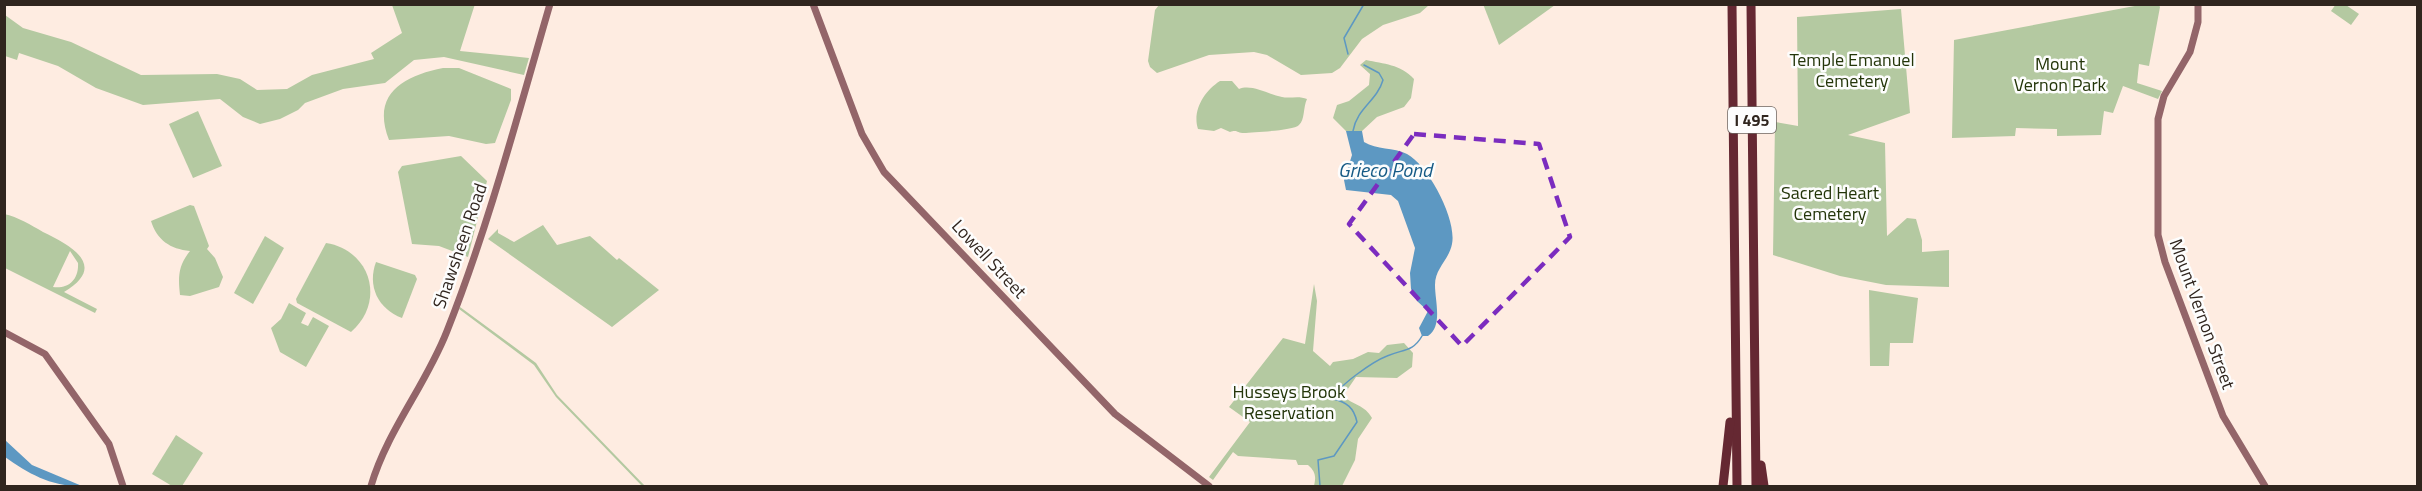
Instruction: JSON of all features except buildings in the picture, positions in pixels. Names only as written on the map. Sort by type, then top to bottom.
[{"type":"highway","name":"I 495","points":[[1732,4],[1734,399],[1737,486]]},
{"type":"highway","name":"I 495","points":[[1751,4],[1756,486]]},
{"type":"highway","points":[[1723,486],[1734,399]]},
{"type":"highway","points":[[1754,433],[1760,452],[1764,486]]},
{"type":"main road","name":"Shawsheen Road","points":[[371,486],[381,457],[450,325],[483,231],[550,4]]},
{"type":"main road","name":"Lowell Street","points":[[813,4],[862,134],[878,164],[1115,414],[1209,486]]},
{"type":"main road","name":"Mount Vernon Street","points":[[2198,4],[2198,22],[2190,52],[2164,96],[2158,119],[2158,235],[2165,262],[2223,416],[2265,486]]},
{"type":"main road","points":[[4,332],[45,354],[109,444],[123,486]]},
{"type":"highlighted area","points":[[1414,134],[1539,144],[1570,237],[1462,346],[1349,224]]},
{"type":"green space","points":[[475,4],[460,51],[529,58],[524,75],[444,57],[414,60],[385,83],[343,89],[305,103],[298,110],[280,119],[260,124],[243,117],[220,99],[143,105],[96,88],[58,66],[19,53],[17,60],[5,56],[5,15],[23,28],[71,42],[141,75],[217,74],[240,79],[257,90],[287,89],[312,75],[374,59],[371,53],[402,33],[392,5]]},
{"type":"green space","points":[[1483,4],[1555,4],[1555,5],[1499,45]]},
{"type":"green space","points":[[2336,4],[2346,5],[2359,14],[2351,25],[2331,11]]},
{"type":"green space","points":[[1159,5],[1429,5],[1420,13],[1383,25],[1362,39],[1340,68],[1332,73],[1301,75],[1267,55],[1254,52],[1209,55],[1157,73],[1150,67],[1148,61],[1155,10]]},
{"type":"green space","name":"Mount Vernon Park","points":[[2140,5],[2159,5],[2160,7],[2149,66],[2139,64],[2137,83],[2162,91],[2158,99],[2123,86],[2113,113],[2104,111],[2101,135],[2057,136],[2057,129],[2016,128],[2015,136],[1952,138],[1954,40]]},
{"type":"green space","points":[[1901,9],[1910,113],[1848,135],[1885,143],[1887,236],[1907,218],[1916,219],[1922,240],[1922,252],[1949,250],[1949,287],[1886,285],[1840,276],[1773,255],[1775,122],[1798,126],[1797,17]]},
{"type":"green space","points":[[1366,60],[1392,65],[1409,74],[1414,79],[1411,98],[1404,107],[1377,117],[1362,131],[1346,131],[1333,118],[1337,105],[1349,101],[1369,85],[1370,74],[1360,65]]},
{"type":"green space","points":[[443,68],[459,68],[511,89],[511,100],[495,143],[486,144],[449,136],[389,140],[384,110],[394,90],[415,76]]},
{"type":"green space","points":[[1220,81],[1232,81],[1239,89],[1249,88],[1282,97],[1307,99],[1301,123],[1289,129],[1244,133],[1230,132],[1221,128],[1214,131],[1198,129],[1197,115],[1201,102],[1209,90]]},
{"type":"green space","points":[[198,111],[222,166],[193,178],[169,124]]},
{"type":"green space","points":[[461,156],[487,181],[468,257],[439,246],[412,244],[398,172],[402,166]]},
{"type":"green space","points":[[190,205],[194,206],[209,246],[207,249],[215,258],[223,277],[219,287],[190,296],[180,295],[179,283],[181,267],[190,251],[170,246],[157,233],[151,221]]},
{"type":"green space","points":[[4,214],[24,222],[74,250],[84,265],[83,274],[77,283],[64,292],[97,309],[95,313],[5,268]],"holes":[[[70,251],[78,263],[77,274],[72,282],[68,285],[53,287]]]},
{"type":"green space","points":[[543,225],[557,245],[590,236],[617,260],[619,258],[659,290],[612,327],[488,239],[498,229],[498,233],[514,242]]},
{"type":"green space","points":[[265,236],[284,248],[253,304],[234,293]]},
{"type":"green space","points":[[326,243],[354,256],[363,266],[368,279],[370,293],[368,306],[362,320],[351,332],[297,303],[296,299]]},
{"type":"green space","points":[[376,262],[415,275],[417,279],[402,318],[387,309],[377,296],[373,280]]},
{"type":"green space","name":"Husseys Brook Reservation","points":[[1314,284],[1317,301],[1313,351],[1330,366],[1333,362],[1353,359],[1368,352],[1379,353],[1387,345],[1404,343],[1413,353],[1412,367],[1397,378],[1356,377],[1343,396],[1366,410],[1372,418],[1358,439],[1355,460],[1342,486],[1314,486],[1313,470],[1308,465],[1298,465],[1296,460],[1238,456],[1233,452],[1213,480],[1209,477],[1250,422],[1229,407],[1283,338],[1305,344]]},
{"type":"green space","points":[[1869,290],[1918,298],[1913,343],[1890,343],[1889,366],[1870,366]]},
{"type":"green space","points":[[289,303],[306,313],[301,323],[308,326],[313,317],[329,326],[306,367],[280,352],[271,328],[281,319]]},
{"type":"green space","points":[[460,307],[536,363],[557,395],[645,486],[642,486],[556,397],[534,365],[459,309]]},
{"type":"green space","points":[[176,435],[203,453],[182,486],[172,486],[152,474]]},
{"type":"water","name":"Grieco Pond","points":[[1346,131],[1362,131],[1364,142],[1402,152],[1415,160],[1432,181],[1446,208],[1452,244],[1436,279],[1437,320],[1433,332],[1428,336],[1422,336],[1419,328],[1428,311],[1417,301],[1411,289],[1410,273],[1415,248],[1398,201],[1391,195],[1346,190],[1344,180],[1352,155]]},
{"type":"water","points":[[5,440],[32,465],[82,486],[51,482],[23,469],[5,457]]},
{"type":"waterway","points":[[1348,54],[1344,38],[1364,4]]},
{"type":"waterway","points":[[1353,131],[1359,116],[1376,94],[1383,80],[1379,73],[1364,65]]},
{"type":"waterway","points":[[1320,486],[1318,460],[1334,456],[1357,422],[1349,406],[1333,399],[1336,394],[1365,368],[1387,356],[1411,348],[1422,336]]},
{"type":"park label","name":"Temple Emanuel Cemetery","points":[[1852,70]]},
{"type":"park label","name":"Sacred Heart Cemetery","points":[[1830,203]]}]
